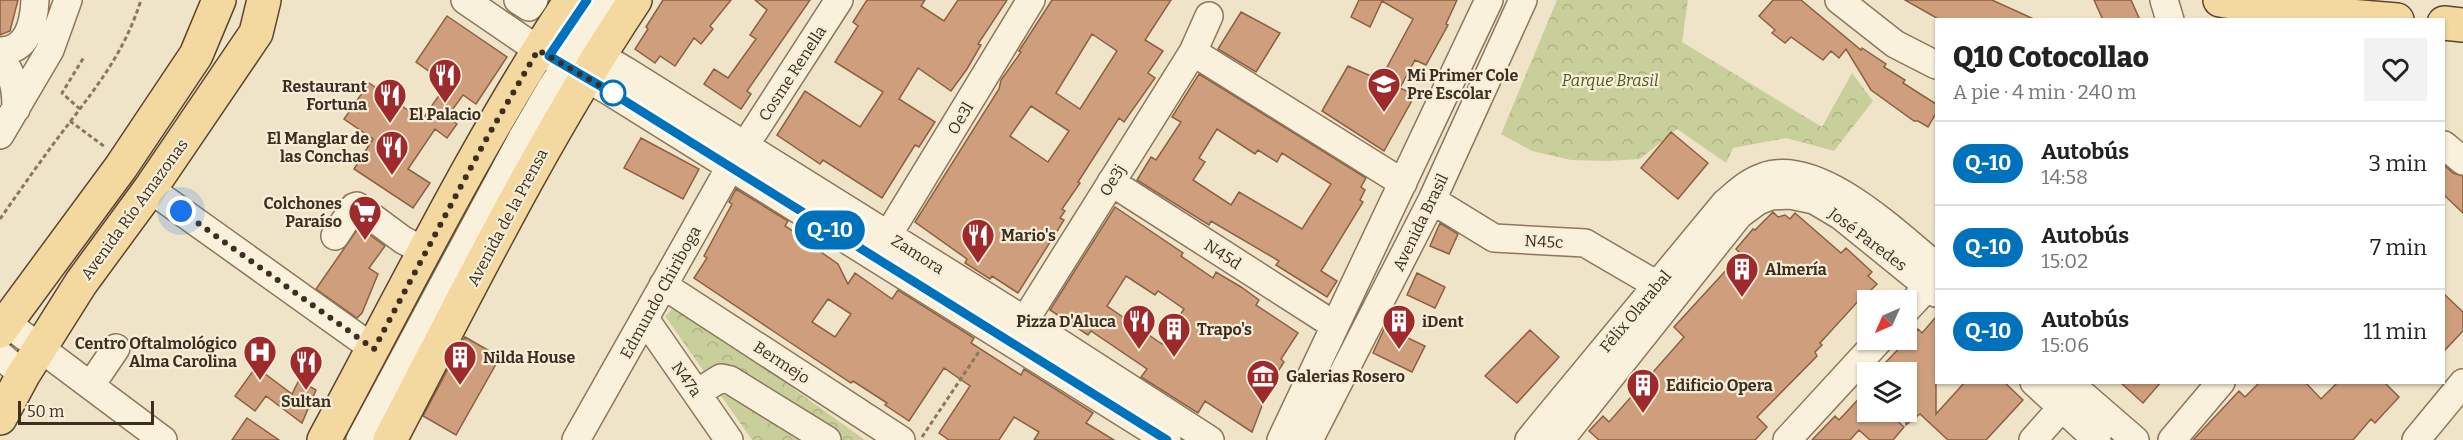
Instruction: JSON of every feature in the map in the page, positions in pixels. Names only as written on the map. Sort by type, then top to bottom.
[{"type":"main road","points":[[2,324],[121,167],[196,55],[219,0]]},
{"type":"main road","name":"Avenida Río Amazonas","points":[[7,388],[41,348],[81,284],[150,189],[256,33],[264,0]]},
{"type":"main road","points":[[256,33],[283,0]]},
{"type":"main road","name":"Avenida de la Prensa","points":[[324,440],[484,143],[567,56],[635,0]]},
{"type":"main road","points":[[2220,0],[2271,15],[2347,18]]},
{"type":"main road","name":"Avenida de la Prensa","points":[[390,440],[523,185],[567,56],[570,2]]},
{"type":"main road","points":[[2445,23],[2463,25]]},
{"type":"street","points":[[0,51],[7,51],[27,39],[34,15],[35,0]]},
{"type":"street","points":[[0,135],[51,51],[68,0]]},
{"type":"street","points":[[518,0],[529,8],[534,0]]},
{"type":"street","points":[[342,440],[503,130],[567,56],[609,0]]},
{"type":"street","name":"Cosme Renella","points":[[737,156],[839,0]]},
{"type":"street","name":"Oe3l","points":[[888,235],[1031,0]]},
{"type":"street","name":"Avenida Brasil","points":[[1281,440],[1489,0]]},
{"type":"street","name":"Avenida Brasil","points":[[1309,440],[1432,200],[1523,0]]},
{"type":"street","points":[[1839,0],[1895,44],[1935,64]]},
{"type":"street","points":[[2164,0],[2169,18]]},
{"type":"street","name":"Zamora","points":[[470,1],[737,156],[888,235],[1007,335],[1210,440]]},
{"type":"street","name":"Oe3j","points":[[1007,335],[1111,182],[1193,52],[1209,16]]},
{"type":"street","points":[[1193,52],[1403,183]]},
{"type":"street","points":[[360,440],[567,56]]},
{"type":"street","points":[[0,59],[12,74],[16,90],[16,110]]},
{"type":"street","points":[[2445,147],[2463,160]]},
{"type":"street","name":"Zamora","points":[[737,156],[1167,440]]},
{"type":"street","name":"Edmundo Chiriboga","points":[[576,440],[737,156]]},
{"type":"street","name":"N45d","points":[[1111,182],[1334,325]]},
{"type":"street","points":[[150,189],[374,349]]},
{"type":"street","name":"José Paredes","points":[[1751,193],[1771,196],[1790,195],[1814,200],[1935,281]]},
{"type":"street","name":"Félix Olarabal","points":[[1529,440],[1725,203],[1751,193]]},
{"type":"street","name":"Félix Olarabal","points":[[1560,440],[1739,215],[1751,193]]},
{"type":"street","name":"N45c","points":[[1432,200],[1494,238],[1585,243],[1657,285]]},
{"type":"street","points":[[335,236],[354,207],[357,206],[403,240],[426,252]]},
{"type":"street","points":[[1917,299],[1935,281]]},
{"type":"street","name":"Bermejo","points":[[663,285],[911,439]]},
{"type":"street","name":"N47a","points":[[645,319],[729,440]]},
{"type":"street","points":[[2,324],[41,348],[163,440]]},
{"type":"street","points":[[91,385],[116,348]]},
{"type":"street","points":[[1786,440],[1870,350]]},
{"type":"street","points":[[697,393],[721,378],[730,380],[827,440]]},
{"type":"street","points":[[2416,440],[2463,383]]},
{"type":"street","points":[[2040,384],[2069,394],[2134,440]]},
{"type":"street","points":[[2172,440],[2219,384]]},
{"type":"street","points":[[2033,440],[2069,394]]},
{"type":"street","points":[[2069,394],[2097,440]]},
{"type":"path","points":[[0,219],[116,58],[132,30],[141,0]]},
{"type":"path","points":[[80,109],[62,93],[84,57]]},
{"type":"path","points":[[70,121],[105,147]]},
{"type":"path","points":[[911,439],[1007,335]]},
{"type":"green space","name":"Parque Brasil","points":[[1557,0],[1688,0],[1682,42],[1822,127],[1852,73],[1873,101],[1834,151],[1786,138],[1733,148],[1726,163],[1677,129],[1640,159],[1571,160],[1532,151],[1501,134]]},
{"type":"green space","points":[[677,305],[865,440],[752,440],[665,316]]},
{"type":"building","points":[[0,0],[18,0],[10,31],[0,35]]},
{"type":"building","points":[[663,0],[731,0],[710,26],[713,29],[701,44],[694,38],[675,66],[660,56],[655,63],[635,49]]},
{"type":"building","points":[[755,0],[810,0],[747,91],[751,94],[741,109],[704,84],[714,69],[728,78],[756,39],[750,35],[767,10]]},
{"type":"building","points":[[867,0],[925,0],[921,6],[944,21],[958,0],[1007,0],[978,44],[981,45],[967,69],[951,91],[918,68],[899,99],[935,122],[919,147],[915,145],[882,198],[823,160],[820,164],[777,135],[805,91],[860,127],[883,92],[835,62],[858,26],[853,22]]},
{"type":"building","points":[[1052,0],[1171,0],[1145,40],[1163,51],[1148,73],[1155,78],[1124,122],[1119,118],[1078,182],[1080,183],[1062,209],[1065,211],[1060,218],[1064,220],[1018,293],[992,276],[990,279],[965,263],[967,259],[915,222],[999,89],[1001,80],[1021,52],[1019,51]],"holes":[[[1092,34],[1117,51],[1080,109],[1056,93]],[[1031,106],[1069,131],[1048,162],[1010,136]]]},
{"type":"building","points":[[1359,0],[1457,0],[1446,24],[1448,25],[1426,65],[1415,60],[1400,88],[1415,95],[1384,151],[1322,111],[1348,66],[1380,80],[1413,19],[1382,1],[1370,27],[1351,17]]},
{"type":"building","points":[[1773,0],[1801,0],[1861,50],[1862,48],[1886,64],[1884,67],[1905,80],[1903,83],[1935,103],[1935,115],[1928,127],[1914,121],[1871,90],[1846,49],[1839,58],[1831,51],[1823,60],[1791,37],[1785,43],[1772,33],[1775,30],[1759,16]]},
{"type":"building","points":[[1905,0],[1992,0],[2032,18],[1936,18]]},
{"type":"building","points":[[2094,0],[2131,0],[2139,18],[2102,18]]},
{"type":"building","points":[[1241,12],[1280,33],[1256,72],[1218,49]]},
{"type":"building","points":[[447,16],[507,57],[476,104],[463,95],[447,117],[457,124],[447,138],[435,129],[408,169],[430,183],[413,208],[354,169],[373,139],[344,119],[369,83],[422,120],[447,84],[416,62]]},
{"type":"building","points":[[1199,74],[1366,178],[1361,187],[1365,190],[1360,200],[1363,202],[1321,271],[1337,281],[1327,297],[1276,265],[1279,261],[1211,221],[1209,225],[1137,180],[1151,157],[1156,160],[1181,122],[1172,117]],"holes":[[[1217,129],[1255,154],[1258,150],[1277,162],[1282,153],[1331,184],[1302,229],[1239,192],[1231,205],[1193,180],[1205,162],[1199,158]]]},
{"type":"building","points":[[1671,132],[1708,163],[1678,199],[1641,168]]},
{"type":"building","points":[[641,138],[699,169],[683,199],[624,168]]},
{"type":"building","points":[[2445,166],[2453,173],[2463,176],[2463,213],[2445,196]]},
{"type":"building","points":[[736,189],[788,221],[785,226],[819,248],[818,250],[838,264],[848,284],[855,273],[892,299],[898,290],[974,338],[971,343],[1021,375],[1024,369],[1093,413],[1086,423],[1114,440],[1034,440],[1039,432],[1014,417],[999,440],[949,440],[939,433],[970,386],[944,368],[909,421],[885,405],[887,403],[853,381],[851,383],[694,278],[707,258],[704,256],[732,204],[729,202]],"holes":[[[828,299],[851,314],[835,337],[812,322]]]},
{"type":"building","points":[[1115,207],[1183,253],[1181,256],[1213,278],[1216,272],[1241,287],[1259,300],[1256,305],[1298,333],[1281,359],[1284,362],[1271,382],[1252,432],[1205,401],[1198,413],[1141,377],[1147,369],[1091,331],[1088,335],[1050,310]],"holes":[[[1126,276],[1155,295],[1158,291],[1184,309],[1162,344],[1107,306]]]},
{"type":"building","points":[[1773,212],[1778,217],[1785,215],[1790,219],[1795,213],[1841,253],[1846,248],[1872,272],[1868,276],[1877,284],[1871,290],[1857,290],[1857,302],[1820,343],[1822,345],[1815,352],[1817,356],[1757,417],[1767,427],[1755,440],[1599,440],[1589,431],[1603,416],[1609,422],[1684,337],[1674,327],[1741,254],[1736,249],[1753,229],[1755,230]]},
{"type":"building","points":[[1440,223],[1458,234],[1449,254],[1430,246]]},
{"type":"building","points":[[359,227],[385,246],[369,268],[378,274],[362,313],[357,318],[316,289]]},
{"type":"building","points":[[1417,273],[1445,287],[1435,308],[1407,295]]},
{"type":"building","points":[[2445,295],[2463,312],[2463,331],[2445,350]]},
{"type":"building","points":[[1935,318],[1936,414],[1963,384],[2006,384],[2023,400],[1986,440],[1948,440],[1920,414],[1917,416],[1917,362],[1886,362],[1898,350],[1917,350],[1918,329],[1922,333]]},
{"type":"building","name":"iDent","points":[[1385,327],[1425,346],[1412,372],[1373,353]]},
{"type":"building","points":[[1530,330],[1559,357],[1517,403],[1485,376]]},
{"type":"building","name":"Nilda House","points":[[465,337],[500,357],[456,435],[423,416]]},
{"type":"building","name":"Centro Oftalmológico Alma Carolina","points":[[256,367],[292,394],[299,380],[316,390],[302,423],[266,396],[255,411],[235,396]]},
{"type":"building","points":[[2122,384],[2159,384],[2143,403]]},
{"type":"building","points":[[2258,384],[2307,384],[2321,399],[2336,384],[2386,384],[2399,397],[2375,423],[2371,419],[2353,440],[2193,440],[2239,391],[2245,397]]},
{"type":"building","points":[[1857,401],[1857,422],[1899,422],[1904,427],[1893,440],[1870,440],[1859,430],[1850,440],[1812,440],[1835,416],[1839,420]]},
{"type":"building","points":[[247,418],[279,440],[232,440]]},
{"type":"bus line","name":"Q-10","points":[[587,0],[549,56],[609,91],[1167,440]]},
{"type":"place","name":"El Palacio","points":[[445,104]]},
{"type":"place","name":"Mi Primer Cole Pre Escolar","points":[[1384,113]]},
{"type":"place","name":"Restaurant Fortuna","points":[[390,124]]},
{"type":"place","name":"El Manglar de las Conchas","points":[[392,176]]},
{"type":"place","name":"Colchones Paraíso","points":[[365,241]]},
{"type":"place","name":"Mario's","points":[[978,264]]},
{"type":"place","name":"Almería","points":[[1742,298]]},
{"type":"place","name":"Pizza D'Aluca","points":[[1139,350]]},
{"type":"place","name":"iDent","points":[[1399,350]]},
{"type":"place","name":"Trapo's","points":[[1174,358]]},
{"type":"place","name":"Centro Oftalmológico Alma Carolina","points":[[260,381]]},
{"type":"place","name":"Nilda House","points":[[460,386]]},
{"type":"place","name":"Sultan","points":[[306,391]]},
{"type":"place","name":"Galerias Rosero","points":[[1263,405]]},
{"type":"place","name":"Edificio Opera","points":[[1643,414]]},
{"type":"route","points":[[181,211],[374,349],[484,143],[538,50],[613,93]]}]
